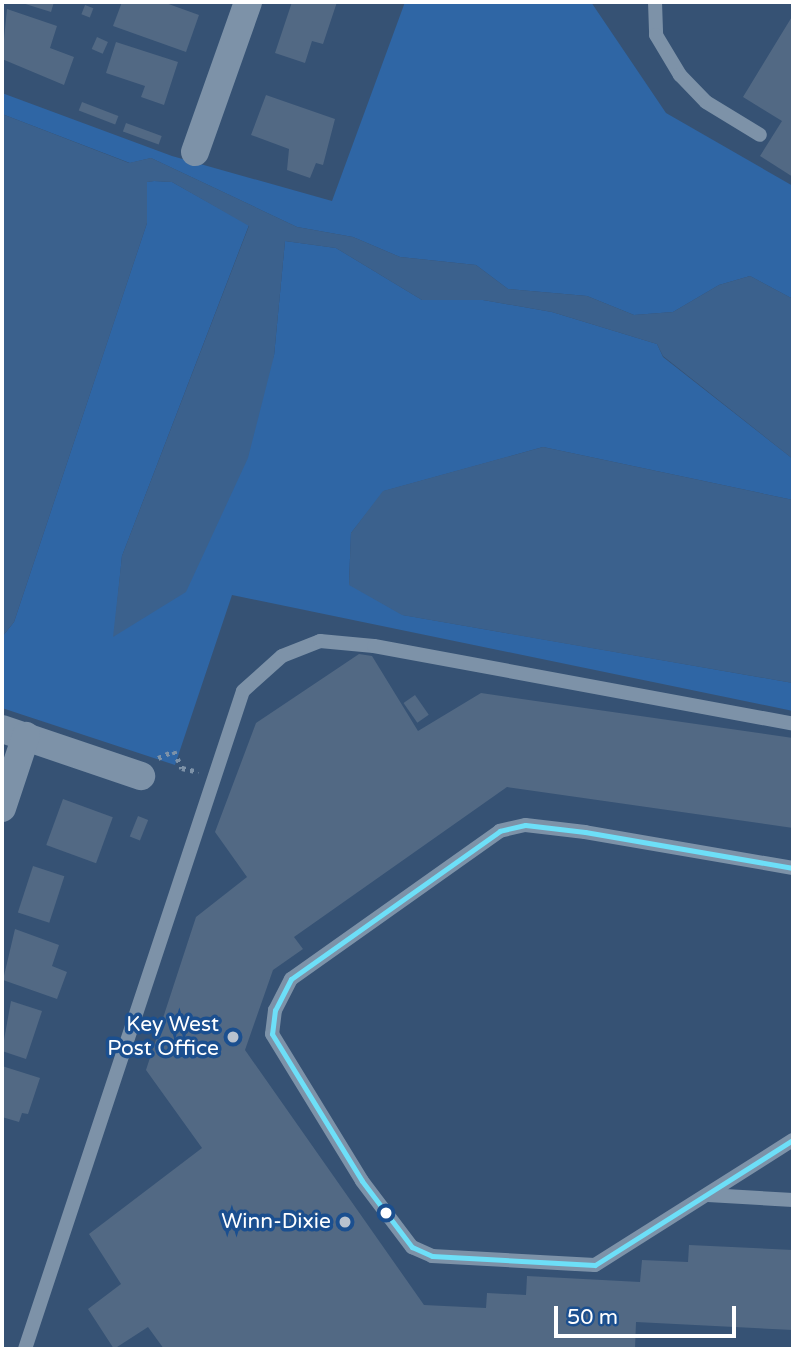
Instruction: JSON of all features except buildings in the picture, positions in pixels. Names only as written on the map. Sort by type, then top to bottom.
[{"type":"street","points":[[195,152],[248,2]]},
{"type":"street","points":[[2,808],[14,733],[141,776]]},
{"type":"lane","points":[[655,2],[656,35],[680,75],[706,102],[760,135]]},
{"type":"lane","points":[[25,1349],[243,691],[282,656],[320,641],[793,724]]},
{"type":"lane","points":[[793,868],[585,832],[525,825],[500,831],[291,979],[275,1010],[272,1034],[279,1053],[398,1231],[432,1256],[595,1265],[793,1140]]},
{"type":"lane","points":[[708,1195],[793,1200]]},
{"type":"path","points":[[141,776],[174,751],[182,768],[214,776]]},
{"type":"shaded area","points":[[405,2],[591,2],[666,113],[793,186],[793,299],[750,276],[719,285],[673,312],[634,315],[587,296],[508,289],[476,265],[400,257],[353,237],[297,227],[151,158],[130,163],[2,114],[2,93],[172,156],[332,201]]},
{"type":"shaded area","points":[[2,114],[129,163],[151,158],[297,227],[353,237],[400,257],[476,265],[508,289],[587,296],[634,315],[673,312],[719,285],[750,276],[793,299],[793,459],[663,356],[657,344],[552,312],[483,300],[422,300],[336,248],[285,241],[274,356],[248,458],[186,592],[113,637],[122,556],[249,226],[172,182],[147,182],[147,223],[14,622],[2,637]]},
{"type":"shaded area","points":[[147,182],[172,182],[249,225],[122,556],[114,636],[274,356],[285,241],[336,248],[422,300],[483,300],[552,312],[657,344],[663,357],[793,459],[793,500],[543,447],[384,491],[351,533],[349,584],[403,615],[793,683],[793,711],[232,595],[175,765],[2,708],[2,637],[14,622],[147,223]]},
{"type":"shaded area","points":[[543,447],[793,500],[793,683],[402,615],[349,585],[351,533],[383,491]]},
{"type":"transit line","points":[[793,868],[585,832],[525,825],[500,831],[291,979],[275,1010],[272,1034],[362,1181],[412,1247],[432,1256],[595,1265],[793,1140]]},
{"type":"place","name":"Key West Post Office","points":[[233,1037]]},
{"type":"place","name":"Winn-Dixie","points":[[345,1222]]}]
